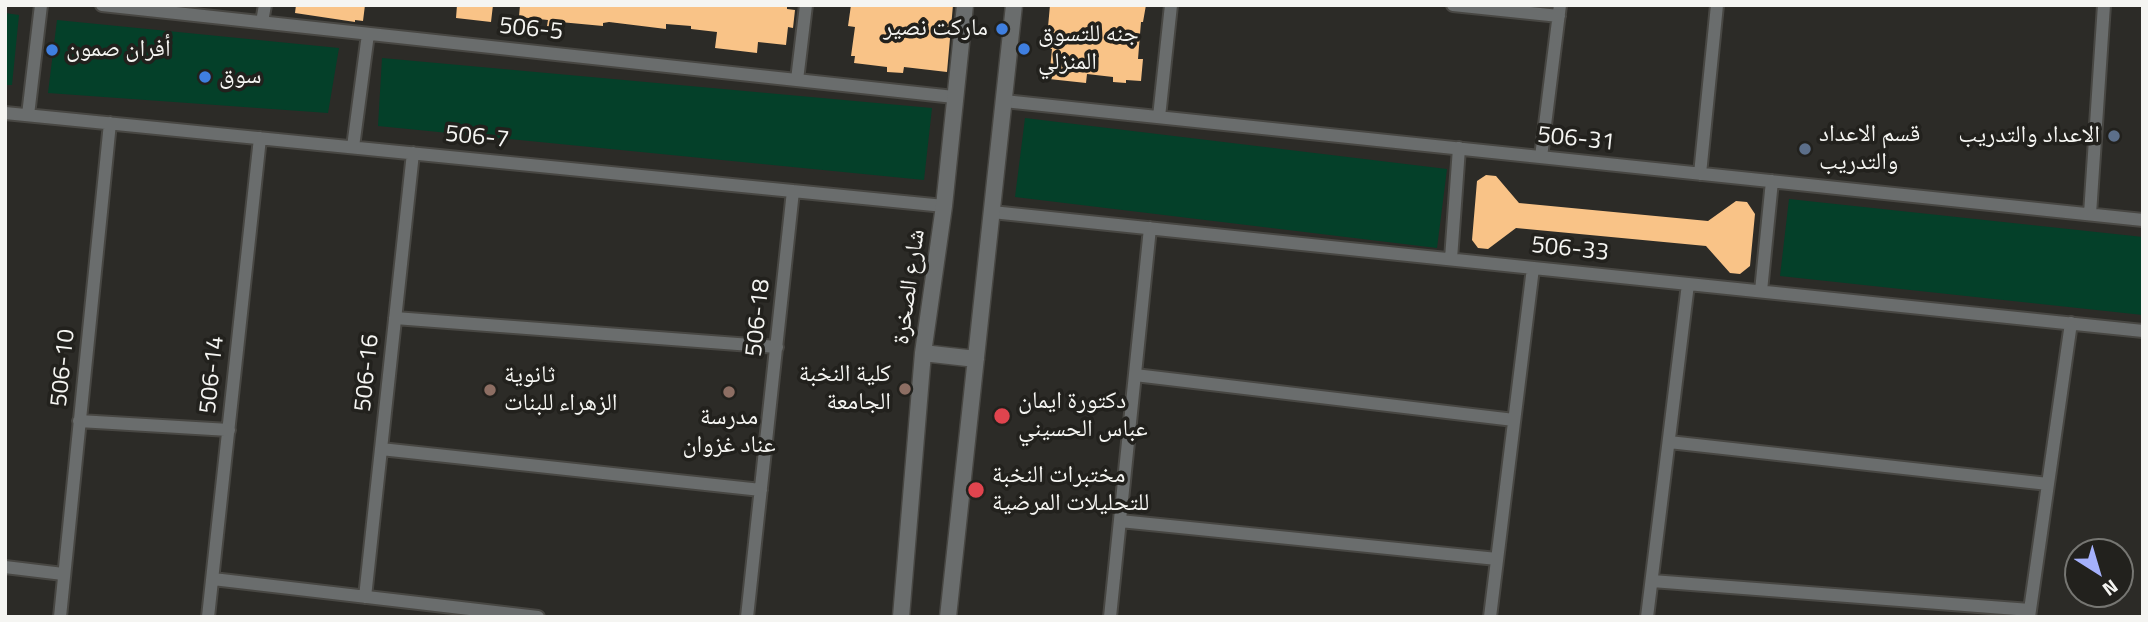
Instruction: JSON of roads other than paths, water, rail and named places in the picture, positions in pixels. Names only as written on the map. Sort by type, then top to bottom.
[{"type":"street","points":[[29,115],[41,5]]},
{"type":"street","name":"506-5","points":[[102,5],[954,97]]},
{"type":"street","points":[[262,22],[265,5]]},
{"type":"street","points":[[797,80],[806,5]]},
{"type":"street","name":"شارع الصخرة","points":[[901,617],[923,354],[944,206],[965,5]]},
{"type":"street","points":[[948,617],[1014,5]]},
{"type":"street","points":[[1159,117],[1171,5]]},
{"type":"street","points":[[1453,5],[1559,10],[1541,157]]},
{"type":"street","points":[[1700,174],[1717,5]]},
{"type":"street","points":[[2090,214],[2104,5]]},
{"type":"street","points":[[353,147],[368,34]]},
{"type":"street","name":"506-31","points":[[1004,101],[2143,220]]},
{"type":"street","name":"506-7","points":[[5,113],[944,206]]},
{"type":"street","name":"506-10","points":[[60,617],[110,123]]},
{"type":"street","name":"506-14","points":[[208,617],[260,138]]},
{"type":"street","points":[[1451,259],[1459,148]]},
{"type":"street","name":"506-16","points":[[365,597],[412,153]]},
{"type":"street","points":[[1761,291],[1772,181]]},
{"type":"street","name":"506-18","points":[[747,617],[793,191]]},
{"type":"street","name":"506-33","points":[[992,212],[2143,331]]},
{"type":"street","points":[[1110,617],[1150,228]]},
{"type":"street","points":[[1490,617],[1532,268]]},
{"type":"street","points":[[1647,617],[1688,284]]},
{"type":"street","points":[[395,318],[777,347]]},
{"type":"street","points":[[1652,581],[2029,613],[2071,323]]},
{"type":"street","points":[[923,354],[976,359]]},
{"type":"street","points":[[1135,375],[1514,421]]},
{"type":"street","points":[[79,421],[229,430]]},
{"type":"street","points":[[1669,442],[2048,484]]},
{"type":"street","points":[[381,449],[761,490]]},
{"type":"street","points":[[1120,521],[1497,559]]},
{"type":"street","points":[[5,567],[63,574]]},
{"type":"street","points":[[213,579],[538,617]]},
{"type":"place","name":"ماركت نصير","points":[[1002,29]]},
{"type":"place","name":"جنه للتسوق المنزلي","points":[[1024,49]]},
{"type":"place","name":"أفران صمون","points":[[52,50]]},
{"type":"place","name":"سوق","points":[[205,77]]},
{"type":"place","name":"الاعداد والتدريب","points":[[2114,136]]},
{"type":"place","name":"قسم الاعداد والتدريب","points":[[1805,149]]},
{"type":"place","name":"كلية النخبة الجامعة","points":[[905,389]]},
{"type":"place","name":"ثانوية الزهراء للبنات","points":[[490,390]]},
{"type":"place","name":"مدرسة عناد غزوان","points":[[729,392]]},
{"type":"place","name":"دكتورة ايمان عباس الحسيني","points":[[1002,416]]},
{"type":"place","name":"مختبرات النخبة للتحليلات المرضية","points":[[976,490]]}]
